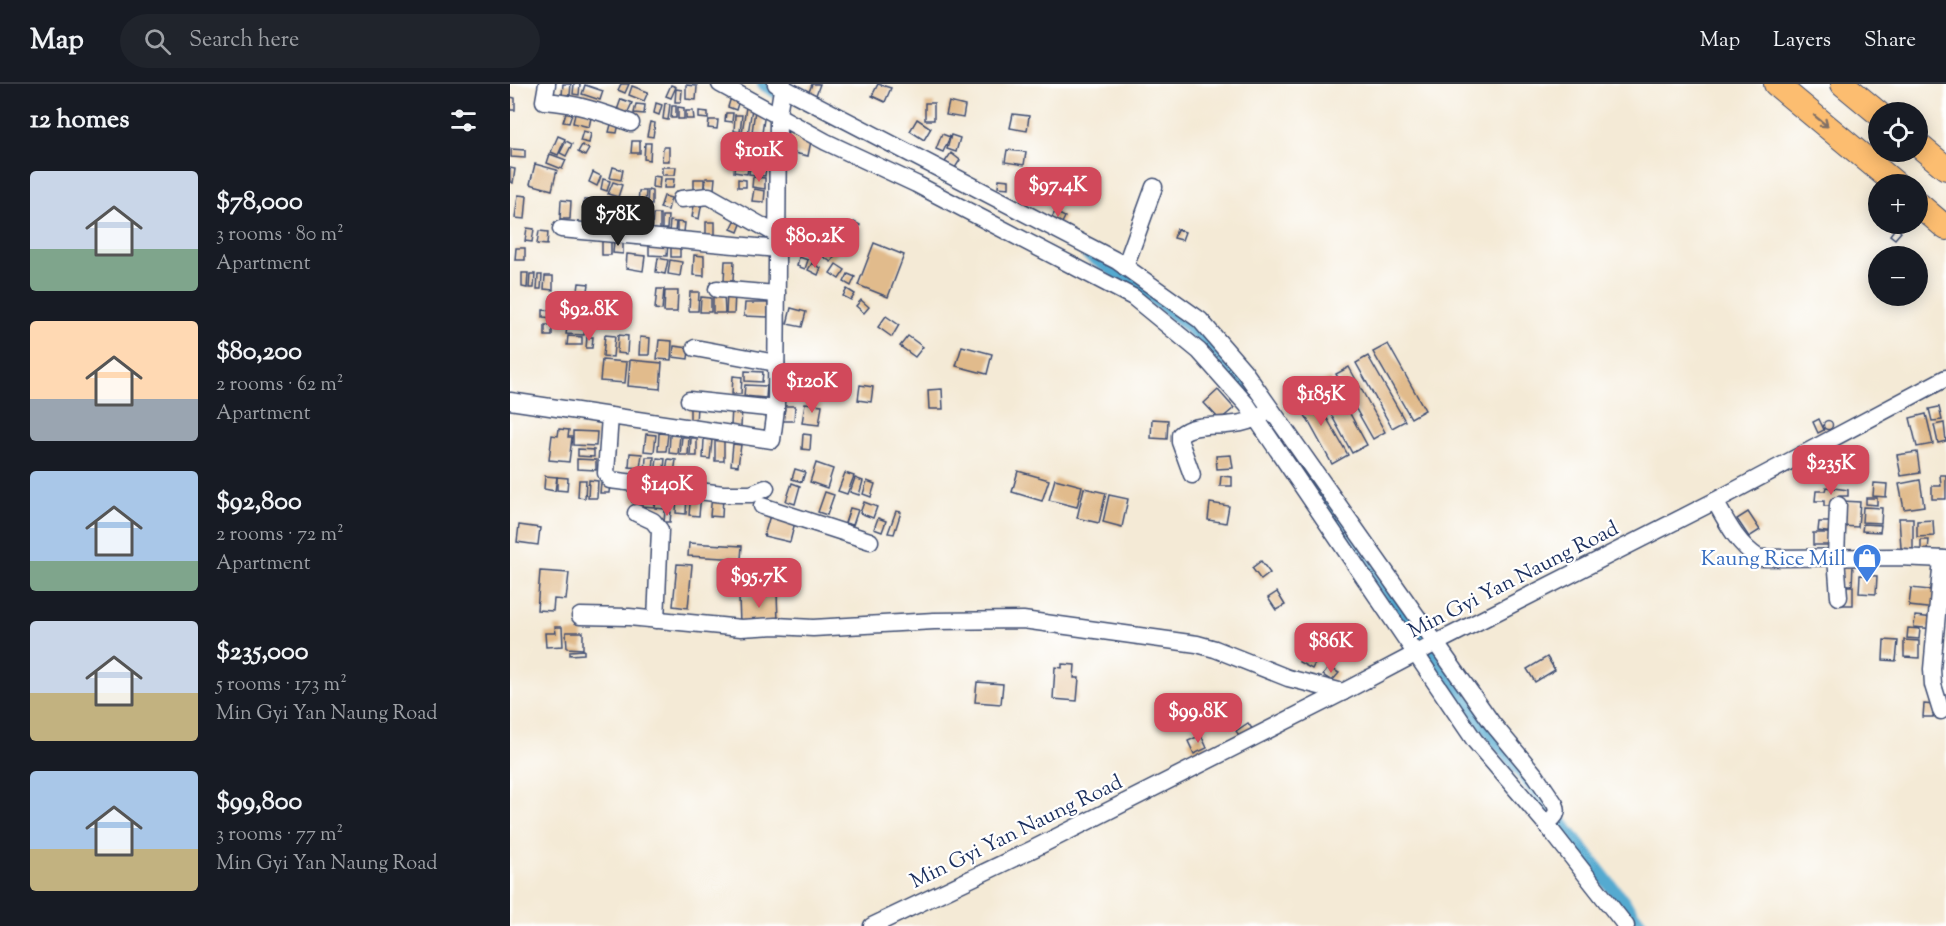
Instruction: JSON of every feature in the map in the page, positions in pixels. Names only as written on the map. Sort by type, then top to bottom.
[{"type":"highway","points":[[1776,84],[1884,174]]},
{"type":"highway","points":[[1843,84],[1868,104]]},
{"type":"highway","points":[[1928,153],[1946,168]]},
{"type":"highway","points":[[1928,212],[1946,228]]},
{"type":"street","points":[[547,84],[544,101],[568,102],[631,123]]},
{"type":"street","points":[[720,84],[826,142],[916,183],[1133,297],[1199,351],[1247,405],[1262,414],[1301,450],[1425,649],[1475,741],[1551,820],[1626,926]]},
{"type":"street","points":[[510,401],[772,440],[776,409],[780,85],[1125,267],[1200,320],[1245,370],[1262,414],[1425,649],[1536,776],[1558,809],[1551,820]]},
{"type":"street","points":[[1125,267],[1154,187]]},
{"type":"street","points":[[681,199],[709,196],[778,242]]},
{"type":"street","points":[[561,230],[778,242]]},
{"type":"street","points":[[717,289],[777,294]]},
{"type":"street","points":[[695,348],[776,363]]},
{"type":"street","name":"Min Gyi Yan Naung Road","points":[[872,926],[1033,849],[1343,692],[1715,501],[1946,378]]},
{"type":"street","points":[[689,400],[776,409]]},
{"type":"street","points":[[1192,475],[1180,442],[1180,435],[1186,429],[1242,424],[1262,414]]},
{"type":"street","points":[[610,416],[606,473],[610,480],[723,494],[751,494],[766,488]]},
{"type":"street","points":[[1715,501],[1732,532],[1748,551],[1759,558],[1944,559],[1932,669],[1933,685],[1941,711]]},
{"type":"street","points":[[1838,505],[1836,557],[1839,597]]},
{"type":"street","points":[[762,506],[870,541]]},
{"type":"street","points":[[636,513],[654,521],[660,530],[656,620]]},
{"type":"street","points":[[580,616],[629,617],[741,628],[776,626],[813,628],[934,621],[1023,620],[1197,644],[1288,678],[1343,692]]},
{"type":"building","points":[[563,84],[571,84],[570,95],[562,95]]},
{"type":"building","points":[[574,84],[580,84],[579,95],[573,94]]},
{"type":"building","points":[[621,84],[629,84],[625,93],[618,90]]},
{"type":"building","points":[[812,84],[820,84],[816,95],[809,92]]},
{"type":"building","points":[[878,84],[891,88],[885,102],[872,96]]},
{"type":"building","points":[[585,85],[603,91],[600,100],[582,94]]},
{"type":"building","points":[[671,85],[676,87],[671,98],[666,96]]},
{"type":"building","points":[[686,85],[697,86],[696,100],[686,99]]},
{"type":"building","points":[[632,86],[648,92],[644,101],[629,95]]},
{"type":"building","points":[[676,89],[682,90],[681,102],[675,102]]},
{"type":"building","points":[[732,94],[740,97],[736,110],[728,107]]},
{"type":"building","points":[[510,97],[515,98],[515,110],[510,110]]},
{"type":"building","points":[[621,99],[632,103],[626,116],[616,113]]},
{"type":"building","points":[[949,102],[965,106],[963,118],[946,115]]},
{"type":"building","points":[[656,103],[662,105],[659,115],[654,113]]},
{"type":"building","points":[[665,103],[670,104],[668,120],[663,119]]},
{"type":"building","points":[[925,103],[934,103],[934,120],[925,120]]},
{"type":"building","points":[[636,104],[645,105],[644,114],[634,113]]},
{"type":"building","points":[[568,106],[574,108],[569,123],[563,122]]},
{"type":"building","points":[[672,106],[676,106],[676,118],[671,118]]},
{"type":"building","points":[[678,107],[684,108],[684,119],[678,119]]},
{"type":"building","points":[[746,107],[752,108],[748,134],[742,133]]},
{"type":"building","points":[[576,109],[592,113],[589,127],[573,123]]},
{"type":"building","points":[[755,110],[765,112],[762,133],[752,132]]},
{"type":"building","points":[[686,111],[693,111],[694,119],[686,119]]},
{"type":"building","points":[[699,111],[708,112],[708,119],[699,118]]},
{"type":"building","points":[[726,113],[733,113],[732,122],[725,121]]},
{"type":"building","points":[[1013,114],[1029,116],[1027,131],[1010,128]]},
{"type":"building","points":[[735,115],[742,115],[740,132],[734,131]]},
{"type":"building","points":[[917,119],[931,128],[924,140],[910,131]]},
{"type":"building","points":[[709,120],[718,120],[717,129],[708,128]]},
{"type":"building","points":[[612,121],[619,123],[617,133],[609,132]]},
{"type":"building","points":[[650,122],[655,123],[653,137],[647,136]]},
{"type":"building","points":[[583,131],[591,133],[589,143],[580,141]]},
{"type":"building","points":[[788,131],[812,136],[808,156],[784,151]]},
{"type":"building","points":[[942,134],[950,137],[943,152],[936,149]]},
{"type":"building","points":[[951,135],[960,138],[956,152],[947,149]]},
{"type":"building","points":[[558,136],[565,139],[558,155],[551,152]]},
{"type":"building","points":[[734,136],[762,136],[762,151],[734,150]]},
{"type":"building","points":[[566,141],[572,144],[566,156],[560,153]]},
{"type":"building","points":[[632,141],[640,141],[640,153],[631,153]]},
{"type":"building","points":[[645,143],[651,143],[650,160],[644,159]]},
{"type":"building","points":[[582,145],[589,149],[585,156],[578,152]]},
{"type":"building","points":[[663,147],[669,147],[669,161],[662,161]]},
{"type":"building","points":[[511,149],[525,150],[525,158],[511,157]]},
{"type":"building","points":[[1007,150],[1026,152],[1024,165],[1005,162]]},
{"type":"building","points":[[951,153],[960,160],[955,168],[945,162]]},
{"type":"building","points":[[550,154],[566,160],[562,169],[547,163]]},
{"type":"building","points":[[735,162],[749,163],[747,174],[734,172]]},
{"type":"building","points":[[535,164],[557,170],[552,190],[530,184]]},
{"type":"building","points":[[750,164],[766,166],[765,176],[749,174]]},
{"type":"building","points":[[613,167],[623,170],[621,180],[610,178]]},
{"type":"building","points":[[662,167],[676,167],[675,175],[662,175]]},
{"type":"building","points":[[510,168],[515,169],[513,183],[510,182]]},
{"type":"building","points":[[593,172],[601,176],[597,186],[589,182]]},
{"type":"building","points":[[653,176],[660,177],[659,188],[652,187]]},
{"type":"building","points":[[753,177],[765,178],[765,189],[752,187]]},
{"type":"building","points":[[706,178],[715,178],[714,189],[705,188]]},
{"type":"building","points":[[603,179],[610,181],[607,191],[601,189]]},
{"type":"building","points":[[665,179],[674,179],[673,188],[664,188]]},
{"type":"building","points":[[694,179],[704,179],[704,189],[694,189]]},
{"type":"building","points":[[738,179],[746,180],[746,187],[738,187]]},
{"type":"building","points":[[999,179],[1009,180],[1009,188],[998,187]]},
{"type":"building","points":[[613,182],[622,185],[618,197],[608,194]]},
{"type":"building","points":[[754,189],[765,191],[764,202],[752,201]]},
{"type":"building","points":[[648,190],[652,191],[652,205],[647,205]]},
{"type":"building","points":[[639,191],[646,191],[645,204],[638,204]]},
{"type":"building","points":[[518,195],[527,196],[525,219],[515,218]]},
{"type":"building","points":[[664,196],[671,198],[668,210],[660,208]]},
{"type":"building","points":[[561,200],[571,201],[570,219],[560,219]]},
{"type":"building","points":[[584,200],[595,200],[595,220],[584,220]]},
{"type":"building","points":[[695,200],[702,202],[699,219],[692,217]]},
{"type":"building","points":[[597,201],[604,201],[603,219],[597,219]]},
{"type":"building","points":[[608,205],[616,205],[616,222],[607,222]]},
{"type":"building","points":[[619,206],[628,206],[627,225],[618,225]]},
{"type":"building","points":[[631,211],[637,211],[637,226],[631,226]]},
{"type":"building","points":[[1055,212],[1065,217],[1061,225],[1051,219]]},
{"type":"building","points":[[653,214],[660,214],[660,230],[652,229]]},
{"type":"building","points":[[641,215],[649,215],[649,229],[640,229]]},
{"type":"building","points":[[662,216],[668,216],[667,229],[662,229]]},
{"type":"building","points":[[670,221],[676,222],[675,232],[669,232]]},
{"type":"building","points":[[735,221],[741,224],[738,232],[731,229]]},
{"type":"building","points":[[677,222],[685,223],[684,232],[677,232]]},
{"type":"building","points":[[706,222],[715,222],[715,237],[706,237]]},
{"type":"building","points":[[854,222],[860,225],[856,237],[849,235]]},
{"type":"building","points":[[527,228],[534,229],[532,242],[525,241]]},
{"type":"building","points":[[1177,229],[1185,232],[1182,240],[1174,238]]},
{"type":"building","points":[[539,231],[548,232],[547,245],[537,244]]},
{"type":"building","points":[[1891,234],[1899,234],[1895,239]]},
{"type":"building","points":[[822,237],[840,249],[831,262],[814,250]]},
{"type":"building","points":[[602,239],[611,239],[611,255],[602,255]]},
{"type":"building","points":[[614,240],[623,240],[623,254],[613,253]]},
{"type":"building","points":[[649,242],[668,242],[667,256],[649,255]]},
{"type":"building","points":[[874,243],[904,255],[888,297],[858,285]]},
{"type":"building","points":[[671,247],[680,247],[680,257],[671,257]]},
{"type":"building","points":[[516,248],[525,248],[525,260],[515,260]]},
{"type":"building","points":[[627,254],[645,256],[643,271],[626,268]]},
{"type":"building","points":[[694,255],[704,256],[704,276],[693,275]]},
{"type":"building","points":[[799,257],[808,260],[805,269],[797,266]]},
{"type":"building","points":[[658,258],[668,260],[665,274],[656,272]]},
{"type":"building","points":[[670,260],[682,262],[680,276],[668,274]]},
{"type":"building","points":[[725,261],[734,261],[733,281],[724,281]]},
{"type":"building","points":[[812,263],[821,268],[818,275],[808,270]]},
{"type":"building","points":[[836,264],[845,270],[839,279],[830,273]]},
{"type":"building","points":[[522,273],[528,273],[527,288],[522,287]]},
{"type":"building","points":[[530,274],[535,274],[534,288],[529,288]]},
{"type":"building","points":[[848,274],[855,277],[851,286],[844,282]]},
{"type":"building","points":[[538,275],[542,275],[541,289],[537,289]]},
{"type":"building","points":[[545,276],[553,276],[553,290],[544,289]]},
{"type":"building","points":[[579,283],[589,284],[584,317],[575,315]]},
{"type":"building","points":[[657,289],[664,289],[662,310],[655,309]]},
{"type":"building","points":[[847,289],[855,294],[851,300],[843,296]]},
{"type":"building","points":[[665,291],[678,291],[677,312],[664,312]]},
{"type":"building","points":[[690,292],[699,292],[698,311],[689,311]]},
{"type":"building","points":[[724,292],[725,313],[713,313],[713,293]]},
{"type":"building","points":[[727,292],[735,292],[734,314],[726,314]]},
{"type":"building","points":[[701,297],[711,298],[711,312],[700,312]]},
{"type":"building","points":[[861,300],[869,307],[864,313],[856,306]]},
{"type":"building","points":[[745,303],[768,303],[768,317],[744,316]]},
{"type":"building","points":[[599,304],[608,304],[607,317],[598,317]]},
{"type":"building","points":[[622,304],[631,305],[629,321],[620,320]]},
{"type":"building","points":[[791,308],[806,312],[802,327],[787,324]]},
{"type":"building","points":[[543,310],[553,311],[553,318],[543,317]]},
{"type":"building","points":[[886,316],[899,325],[892,337],[878,327]]},
{"type":"building","points":[[545,325],[552,325],[552,336],[545,336]]},
{"type":"building","points":[[567,328],[585,329],[584,335],[566,334]]},
{"type":"building","points":[[605,335],[615,336],[613,357],[603,356]]},
{"type":"building","points":[[618,335],[628,336],[627,354],[617,353]]},
{"type":"building","points":[[568,336],[582,337],[582,345],[567,345]]},
{"type":"building","points":[[908,336],[923,347],[915,357],[900,346]]},
{"type":"building","points":[[587,337],[593,337],[592,348],[586,348]]},
{"type":"building","points":[[640,337],[650,338],[649,355],[639,355]]},
{"type":"building","points":[[659,340],[672,341],[671,360],[657,359]]},
{"type":"building","points":[[1388,344],[1425,410],[1411,418],[1373,352]]},
{"type":"building","points":[[674,346],[689,348],[688,359],[673,357]]},
{"type":"building","points":[[962,346],[992,354],[987,374],[956,366]]},
{"type":"building","points":[[1368,356],[1405,421],[1392,428],[1356,363]]},
{"type":"building","points":[[602,360],[627,362],[625,383],[600,381]]},
{"type":"building","points":[[630,360],[662,363],[660,389],[628,386]]},
{"type":"building","points":[[1349,367],[1385,432],[1373,439],[1336,374]]},
{"type":"building","points":[[745,371],[763,372],[762,382],[745,381]]},
{"type":"building","points":[[733,376],[742,377],[741,394],[732,394]]},
{"type":"building","points":[[1330,377],[1367,445],[1352,453],[1315,385]]},
{"type":"building","points":[[745,385],[767,386],[766,398],[744,396]]},
{"type":"building","points":[[860,385],[873,387],[871,402],[858,400]]},
{"type":"building","points":[[942,389],[943,409],[929,409],[928,390]]},
{"type":"building","points":[[1310,389],[1348,455],[1332,464],[1295,397]]},
{"type":"building","points":[[1218,390],[1234,408],[1220,420],[1204,403]]},
{"type":"building","points":[[805,403],[822,405],[819,425],[802,423]]},
{"type":"building","points":[[690,405],[697,406],[696,423],[690,423]]},
{"type":"building","points":[[779,406],[795,406],[794,421],[779,421]]},
{"type":"building","points":[[732,407],[742,408],[741,427],[731,426]]},
{"type":"building","points":[[1939,407],[1942,420],[1932,421],[1929,409]]},
{"type":"building","points":[[1926,414],[1933,444],[1917,447],[1910,418]]},
{"type":"building","points":[[1152,419],[1168,420],[1167,439],[1151,438]]},
{"type":"building","points":[[1819,419],[1824,430],[1818,433],[1813,422]]},
{"type":"building","points":[[1828,420],[1833,425],[1828,430],[1823,425]]},
{"type":"building","points":[[1944,423],[1946,441],[1938,443],[1934,425]]},
{"type":"building","points":[[559,429],[569,430],[568,437],[572,437],[569,462],[549,460],[552,435],[558,436]]},
{"type":"building","points":[[573,431],[597,432],[596,446],[573,445]]},
{"type":"building","points":[[659,433],[668,434],[666,451],[658,451]]},
{"type":"building","points":[[646,434],[656,435],[654,452],[644,451]]},
{"type":"building","points":[[803,434],[811,435],[810,450],[802,449]]},
{"type":"building","points":[[670,435],[680,436],[678,454],[669,453]]},
{"type":"building","points":[[682,437],[689,437],[688,455],[680,455]]},
{"type":"building","points":[[691,438],[697,438],[697,456],[690,456]]},
{"type":"building","points":[[704,439],[712,440],[710,459],[703,458]]},
{"type":"building","points":[[715,439],[724,440],[724,461],[715,461]]},
{"type":"building","points":[[733,444],[741,445],[738,466],[731,465]]},
{"type":"building","points":[[578,449],[594,450],[594,457],[578,456]]},
{"type":"building","points":[[1917,452],[1920,473],[1901,476],[1897,455]]},
{"type":"building","points":[[630,453],[642,454],[640,468],[629,467]]},
{"type":"building","points":[[1231,455],[1233,468],[1217,469],[1216,456]]},
{"type":"building","points":[[646,457],[654,457],[653,473],[645,472]]},
{"type":"building","points":[[657,458],[665,459],[663,477],[655,476]]},
{"type":"building","points":[[577,459],[596,460],[596,470],[577,469]]},
{"type":"building","points":[[668,459],[676,460],[673,479],[665,477]]},
{"type":"building","points":[[816,463],[833,469],[827,488],[810,482]]},
{"type":"building","points":[[795,469],[805,472],[802,482],[792,479]]},
{"type":"building","points":[[1018,471],[1049,480],[1042,501],[1012,492]]},
{"type":"building","points":[[845,473],[854,476],[847,494],[838,491]]},
{"type":"building","points":[[1940,475],[1946,475],[1946,499],[1932,499],[1932,486],[1941,486]]},
{"type":"building","points":[[545,476],[557,477],[555,491],[544,489]]},
{"type":"building","points":[[1221,476],[1232,477],[1232,486],[1220,486]]},
{"type":"building","points":[[557,477],[568,478],[567,491],[557,490]]},
{"type":"building","points":[[855,478],[863,481],[859,495],[850,492]]},
{"type":"building","points":[[1055,479],[1082,486],[1077,507],[1049,500]]},
{"type":"building","points":[[579,480],[586,480],[585,498],[578,497]]},
{"type":"building","points":[[589,480],[598,481],[597,498],[588,498]]},
{"type":"building","points":[[1920,480],[1924,506],[1904,509],[1899,484]]},
{"type":"building","points":[[867,481],[875,484],[871,497],[863,494]]},
{"type":"building","points":[[601,483],[610,483],[609,493],[600,493]]},
{"type":"building","points":[[792,483],[800,486],[795,504],[786,501]]},
{"type":"building","points":[[1874,483],[1887,484],[1886,497],[1873,496]]},
{"type":"building","points":[[1826,487],[1848,490],[1848,496],[1840,496],[1840,506],[1824,506],[1824,501],[1815,501],[1816,491],[1825,491]]},
{"type":"building","points":[[632,488],[642,488],[642,502],[632,502]]},
{"type":"building","points":[[644,488],[656,489],[654,507],[642,506]]},
{"type":"building","points":[[1084,488],[1106,493],[1099,523],[1077,518]]},
{"type":"building","points":[[657,489],[668,490],[665,509],[655,508]]},
{"type":"building","points":[[825,492],[834,495],[827,515],[818,512]]},
{"type":"building","points":[[691,493],[701,494],[699,516],[689,515]]},
{"type":"building","points":[[677,494],[687,495],[686,514],[676,513]]},
{"type":"building","points":[[712,494],[723,495],[722,517],[710,516]]},
{"type":"building","points":[[1109,495],[1128,499],[1122,527],[1103,522]]},
{"type":"building","points":[[1866,498],[1877,498],[1877,505],[1866,504]]},
{"type":"building","points":[[1842,501],[1860,502],[1858,527],[1841,526]]},
{"type":"building","points":[[864,502],[877,507],[873,518],[860,513]]},
{"type":"building","points":[[1210,503],[1229,506],[1226,523],[1208,520]]},
{"type":"building","points":[[1863,507],[1882,508],[1881,523],[1862,522]]},
{"type":"building","points":[[850,508],[858,510],[853,525],[845,523]]},
{"type":"building","points":[[665,511],[671,512],[670,522],[664,522]]},
{"type":"building","points":[[896,511],[901,512],[894,534],[888,533]]},
{"type":"building","points":[[1748,512],[1760,530],[1749,537],[1737,519]]},
{"type":"building","points":[[770,515],[795,522],[790,542],[764,536]]},
{"type":"building","points":[[878,518],[886,521],[882,532],[874,529]]},
{"type":"building","points":[[1899,518],[1913,518],[1913,549],[1901,548]]},
{"type":"building","points":[[1933,520],[1934,536],[1917,537],[1917,521]]},
{"type":"building","points":[[1819,522],[1835,522],[1835,533],[1818,531]]},
{"type":"building","points":[[1863,524],[1881,525],[1880,532],[1862,531]]},
{"type":"building","points":[[519,525],[540,528],[538,545],[517,542]]},
{"type":"building","points":[[1813,533],[1830,533],[1829,545],[1813,545]]},
{"type":"building","points":[[1921,540],[1929,540],[1928,551],[1921,550]]},
{"type":"building","points":[[689,543],[742,546],[741,559],[688,556]]},
{"type":"building","points":[[1261,561],[1270,573],[1261,580],[1252,568]]},
{"type":"building","points":[[677,564],[692,565],[688,608],[673,606]]},
{"type":"building","points":[[1842,565],[1853,565],[1852,585],[1842,585]]},
{"type":"building","points":[[540,571],[569,573],[566,600],[554,599],[553,611],[537,610]]},
{"type":"building","points":[[1860,575],[1877,576],[1876,594],[1859,593]]},
{"type":"building","points":[[1843,586],[1853,586],[1853,605],[1843,605]]},
{"type":"building","points":[[1930,587],[1938,588],[1936,609],[1909,606],[1911,588],[1930,590]]},
{"type":"building","points":[[1277,592],[1285,605],[1276,610],[1268,598]]},
{"type":"building","points":[[777,593],[778,621],[740,623],[739,598],[766,597],[766,594]]},
{"type":"building","points":[[1915,616],[1935,618],[1934,629],[1914,627]]},
{"type":"building","points":[[555,627],[562,627],[563,646],[546,647],[545,633],[556,633]]},
{"type":"building","points":[[1908,628],[1920,629],[1919,639],[1907,638]]},
{"type":"building","points":[[566,632],[583,632],[583,649],[567,648]]},
{"type":"building","points":[[1884,640],[1898,641],[1896,661],[1883,660]]},
{"type":"building","points":[[1904,640],[1919,641],[1919,658],[1904,657]]},
{"type":"building","points":[[1308,645],[1321,652],[1312,669],[1299,662]]},
{"type":"building","points":[[584,650],[584,654],[570,655],[570,651]]},
{"type":"building","points":[[1547,657],[1555,670],[1535,682],[1527,669]]},
{"type":"building","points":[[1062,664],[1075,665],[1074,678],[1079,678],[1077,701],[1053,699],[1055,667],[1062,668]]},
{"type":"building","points":[[1329,667],[1339,673],[1332,681],[1323,675]]},
{"type":"building","points":[[977,682],[1003,684],[1001,704],[975,702]]},
{"type":"building","points":[[1924,704],[1934,705],[1933,717],[1923,717]]},
{"type":"building","points":[[1248,723],[1253,730],[1241,738],[1236,731]]},
{"type":"building","points":[[1201,735],[1207,748],[1194,754],[1188,741]]},
{"type":"waterway","points":[[764,84],[784,96]]},
{"type":"waterway","points":[[1088,254],[1137,286],[1203,339],[1223,359],[1259,405]]},
{"type":"waterway","points":[[1288,448],[1438,666],[1642,926]]},
{"type":"place","name":"Kaung Rice Mill","points":[[1867,584]]}]
